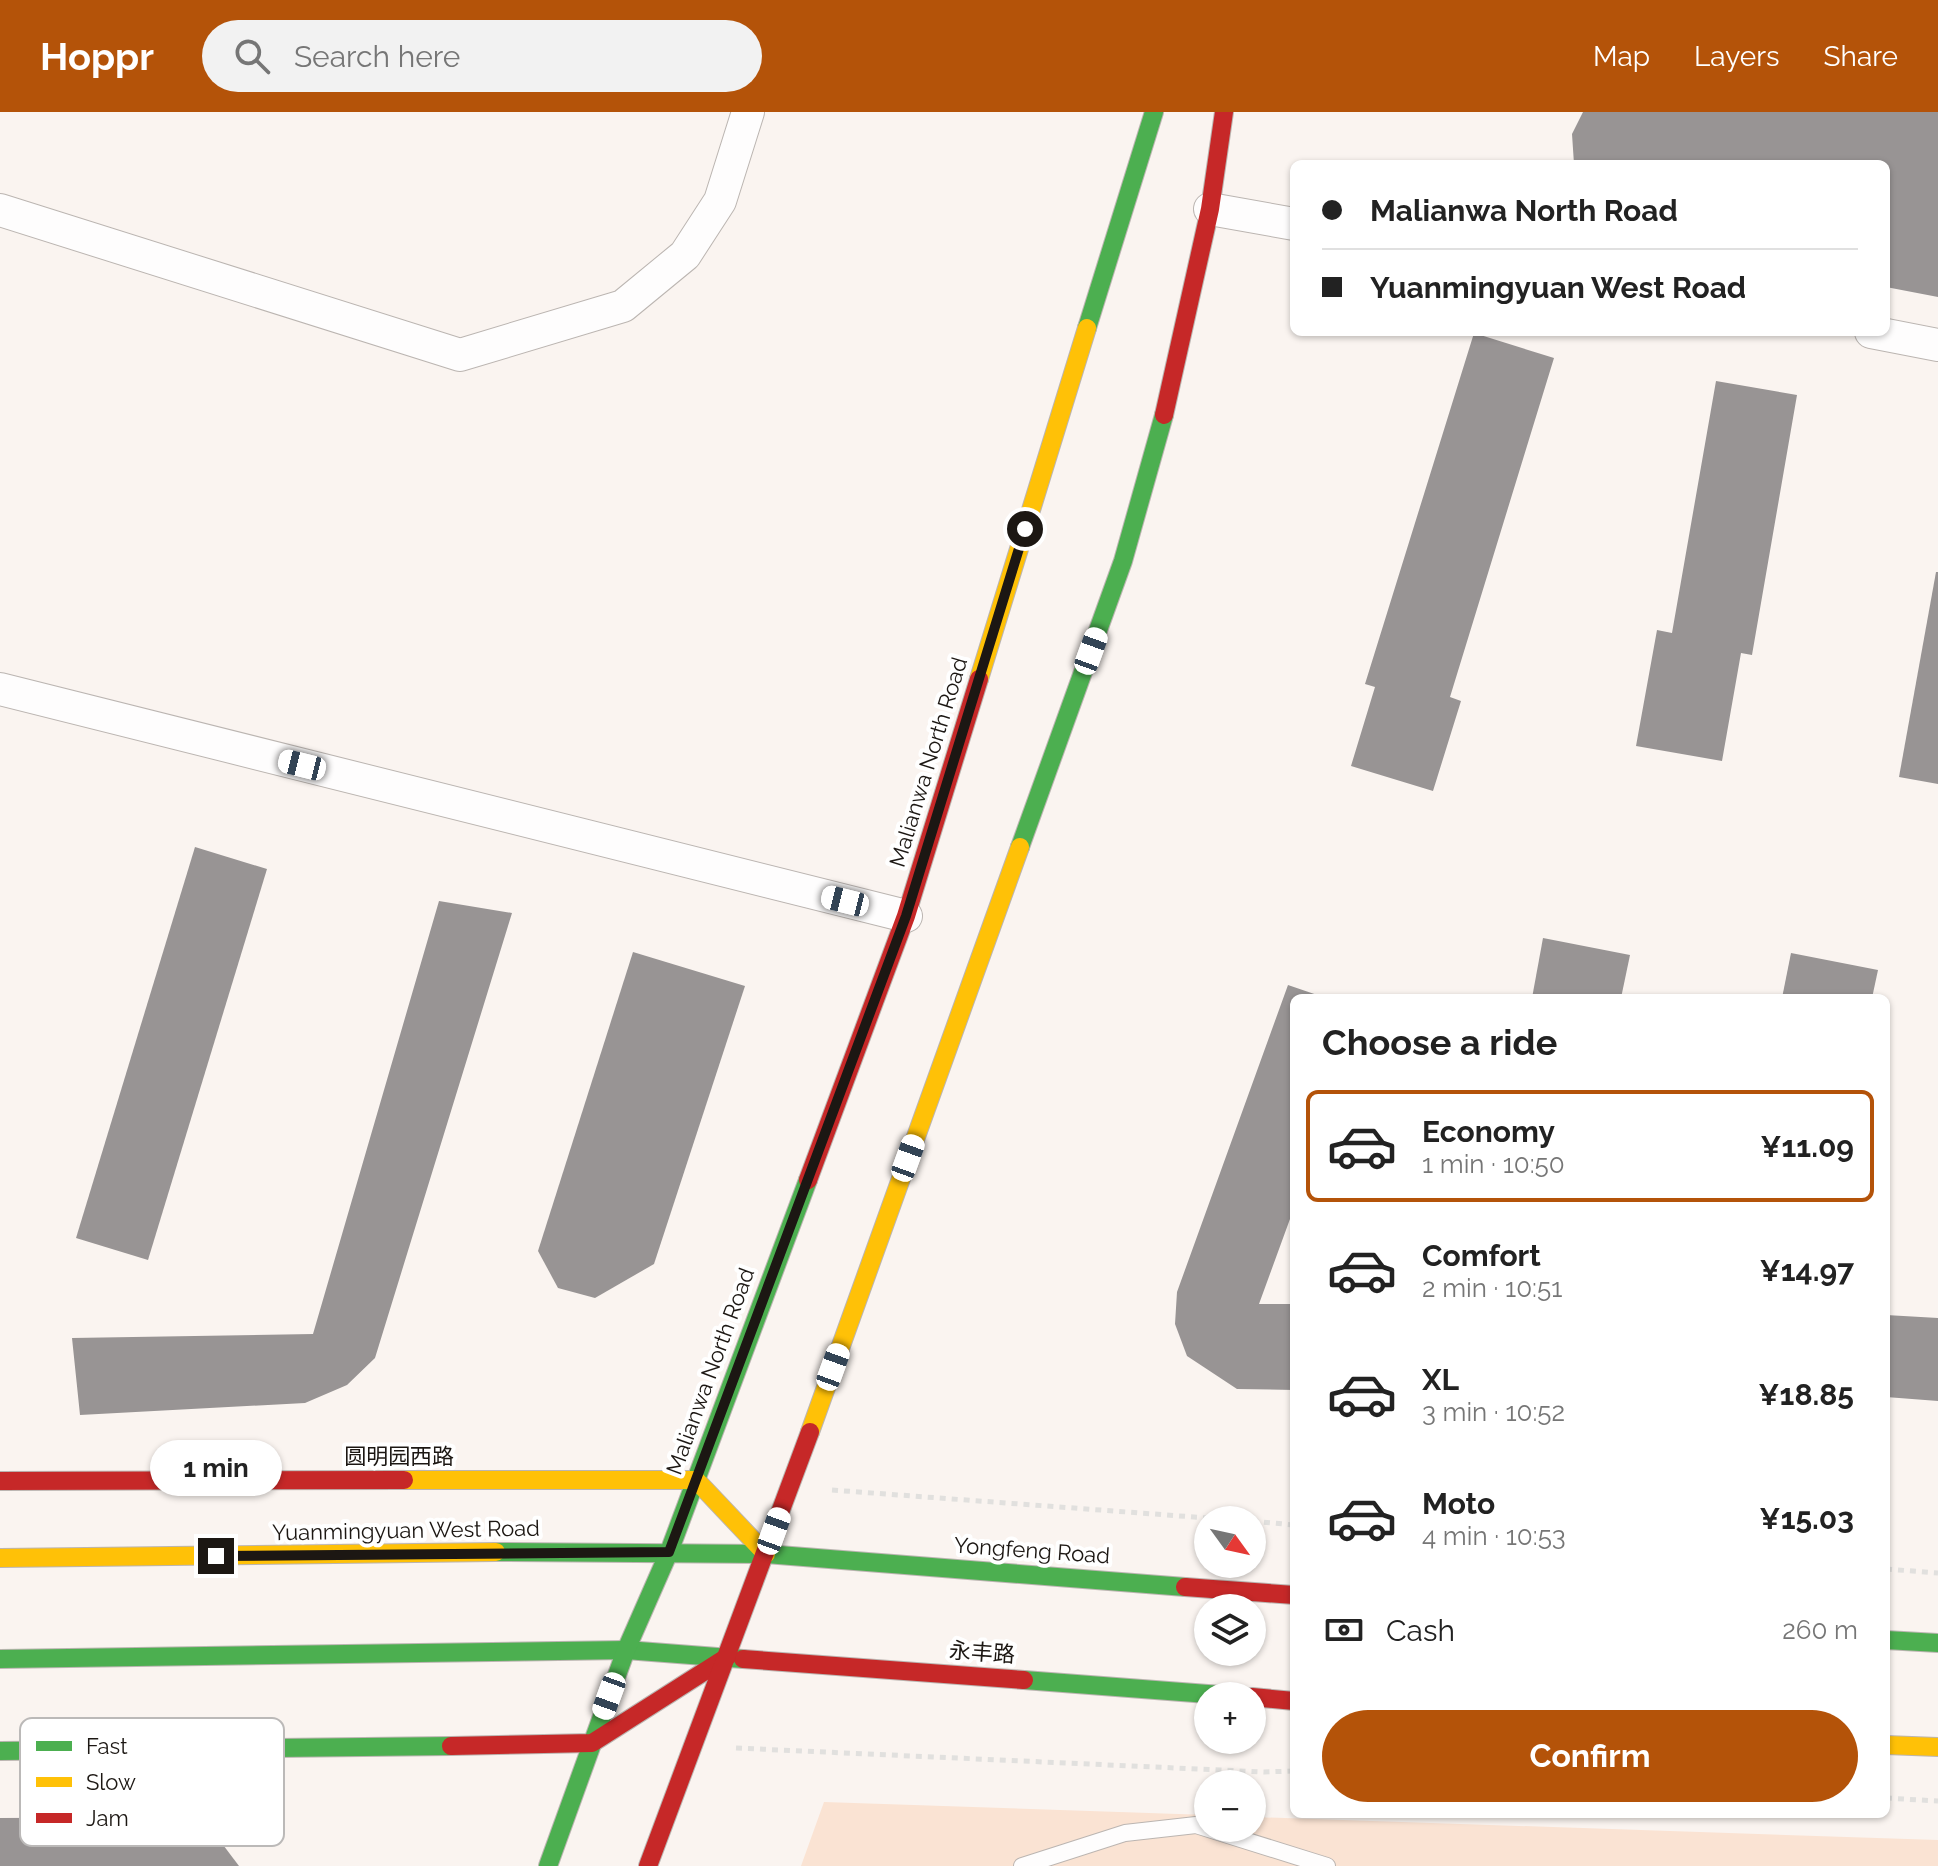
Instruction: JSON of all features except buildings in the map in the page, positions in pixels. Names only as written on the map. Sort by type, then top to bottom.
[{"type":"main road","name":"Malianwa North Road","points":[[626,1650],[669,1552],[906,916],[1154,112]]},
{"type":"main road","points":[[648,1866],[766,1554],[1123,561],[1173,383],[1210,209],[1224,112]]},
{"type":"main road","points":[[696,1480],[766,1554]]},
{"type":"main road","name":"圆明园西路","points":[[0,1481],[696,1480]]},
{"type":"main road","name":"Yuanmingyuan West Road","points":[[0,1558],[669,1552],[766,1554]]},
{"type":"main road","name":"Yongfeng Road","points":[[766,1554],[1290,1595]]},
{"type":"main road","points":[[1890,1640],[1938,1643]]},
{"type":"main road","points":[[0,1659],[626,1650],[548,1866]]},
{"type":"main road","name":"永丰路","points":[[626,1650],[1194,1693]]},
{"type":"main road","points":[[284,1749],[592,1743],[727,1657]]},
{"type":"main road","points":[[1266,1698],[1290,1701]]},
{"type":"main road","points":[[1890,1745],[1938,1747]]},
{"type":"main road","points":[[0,1751],[20,1751]]},
{"type":"street","points":[[0,210],[460,355],[623,306],[685,255],[720,201],[748,112]]},
{"type":"street","points":[[1210,209],[1290,223]]},
{"type":"street","points":[[1890,336],[1938,345]]},
{"type":"street","points":[[0,689],[906,916]]},
{"type":"lane","points":[[1022,1866],[1125,1833],[1196,1825],[1327,1866]]},
{"type":"path","points":[[790,1487],[1194,1517]]},
{"type":"path","points":[[1266,1522],[1290,1525]]},
{"type":"path","points":[[1890,1569],[1938,1573]]},
{"type":"path","points":[[693,1746],[1290,1771]]},
{"type":"path","points":[[1890,1798],[1938,1801]]},
{"type":"shaded area","points":[[824,1802],[1194,1815],[1194,1842],[1266,1842],[1266,1817],[1938,1840],[1938,1866],[801,1866]]},
{"type":"traffic: fast","points":[[1087,328],[1154,112]]},
{"type":"traffic: fast","points":[[1020,847],[1123,561],[1164,415]]},
{"type":"traffic: fast","points":[[548,1866],[626,1650],[669,1552],[808,1180]]},
{"type":"traffic: fast","points":[[496,1552],[766,1554],[1185,1587]]},
{"type":"traffic: fast","points":[[1890,1640],[1938,1643]]},
{"type":"traffic: fast","points":[[0,1659],[626,1650],[743,1659]]},
{"type":"traffic: fast","points":[[1024,1680],[1194,1693]]},
{"type":"traffic: fast","points":[[284,1748],[451,1746]]},
{"type":"traffic: fast","points":[[0,1751],[20,1751]]},
{"type":"traffic: slow","points":[[979,679],[1087,328]]},
{"type":"traffic: slow","points":[[810,1432],[1020,847]]},
{"type":"traffic: slow","points":[[404,1480],[696,1480],[766,1554]]},
{"type":"traffic: slow","points":[[0,1558],[496,1552]]},
{"type":"traffic: slow","points":[[1890,1745],[1938,1747]]},
{"type":"traffic: jam","points":[[1164,415],[1210,209],[1224,112]]},
{"type":"traffic: jam","points":[[808,1180],[906,916],[979,679]]},
{"type":"traffic: jam","points":[[648,1866],[810,1432]]},
{"type":"traffic: jam","points":[[0,1481],[404,1480]]},
{"type":"traffic: jam","points":[[1185,1587],[1290,1595]]},
{"type":"traffic: jam","points":[[451,1746],[592,1743],[727,1657]]},
{"type":"traffic: jam","points":[[743,1659],[1024,1680]]},
{"type":"traffic: jam","points":[[1266,1698],[1290,1701]]},
{"type":"route","points":[[216,1556],[669,1552],[906,916],[1025,529]]}]
